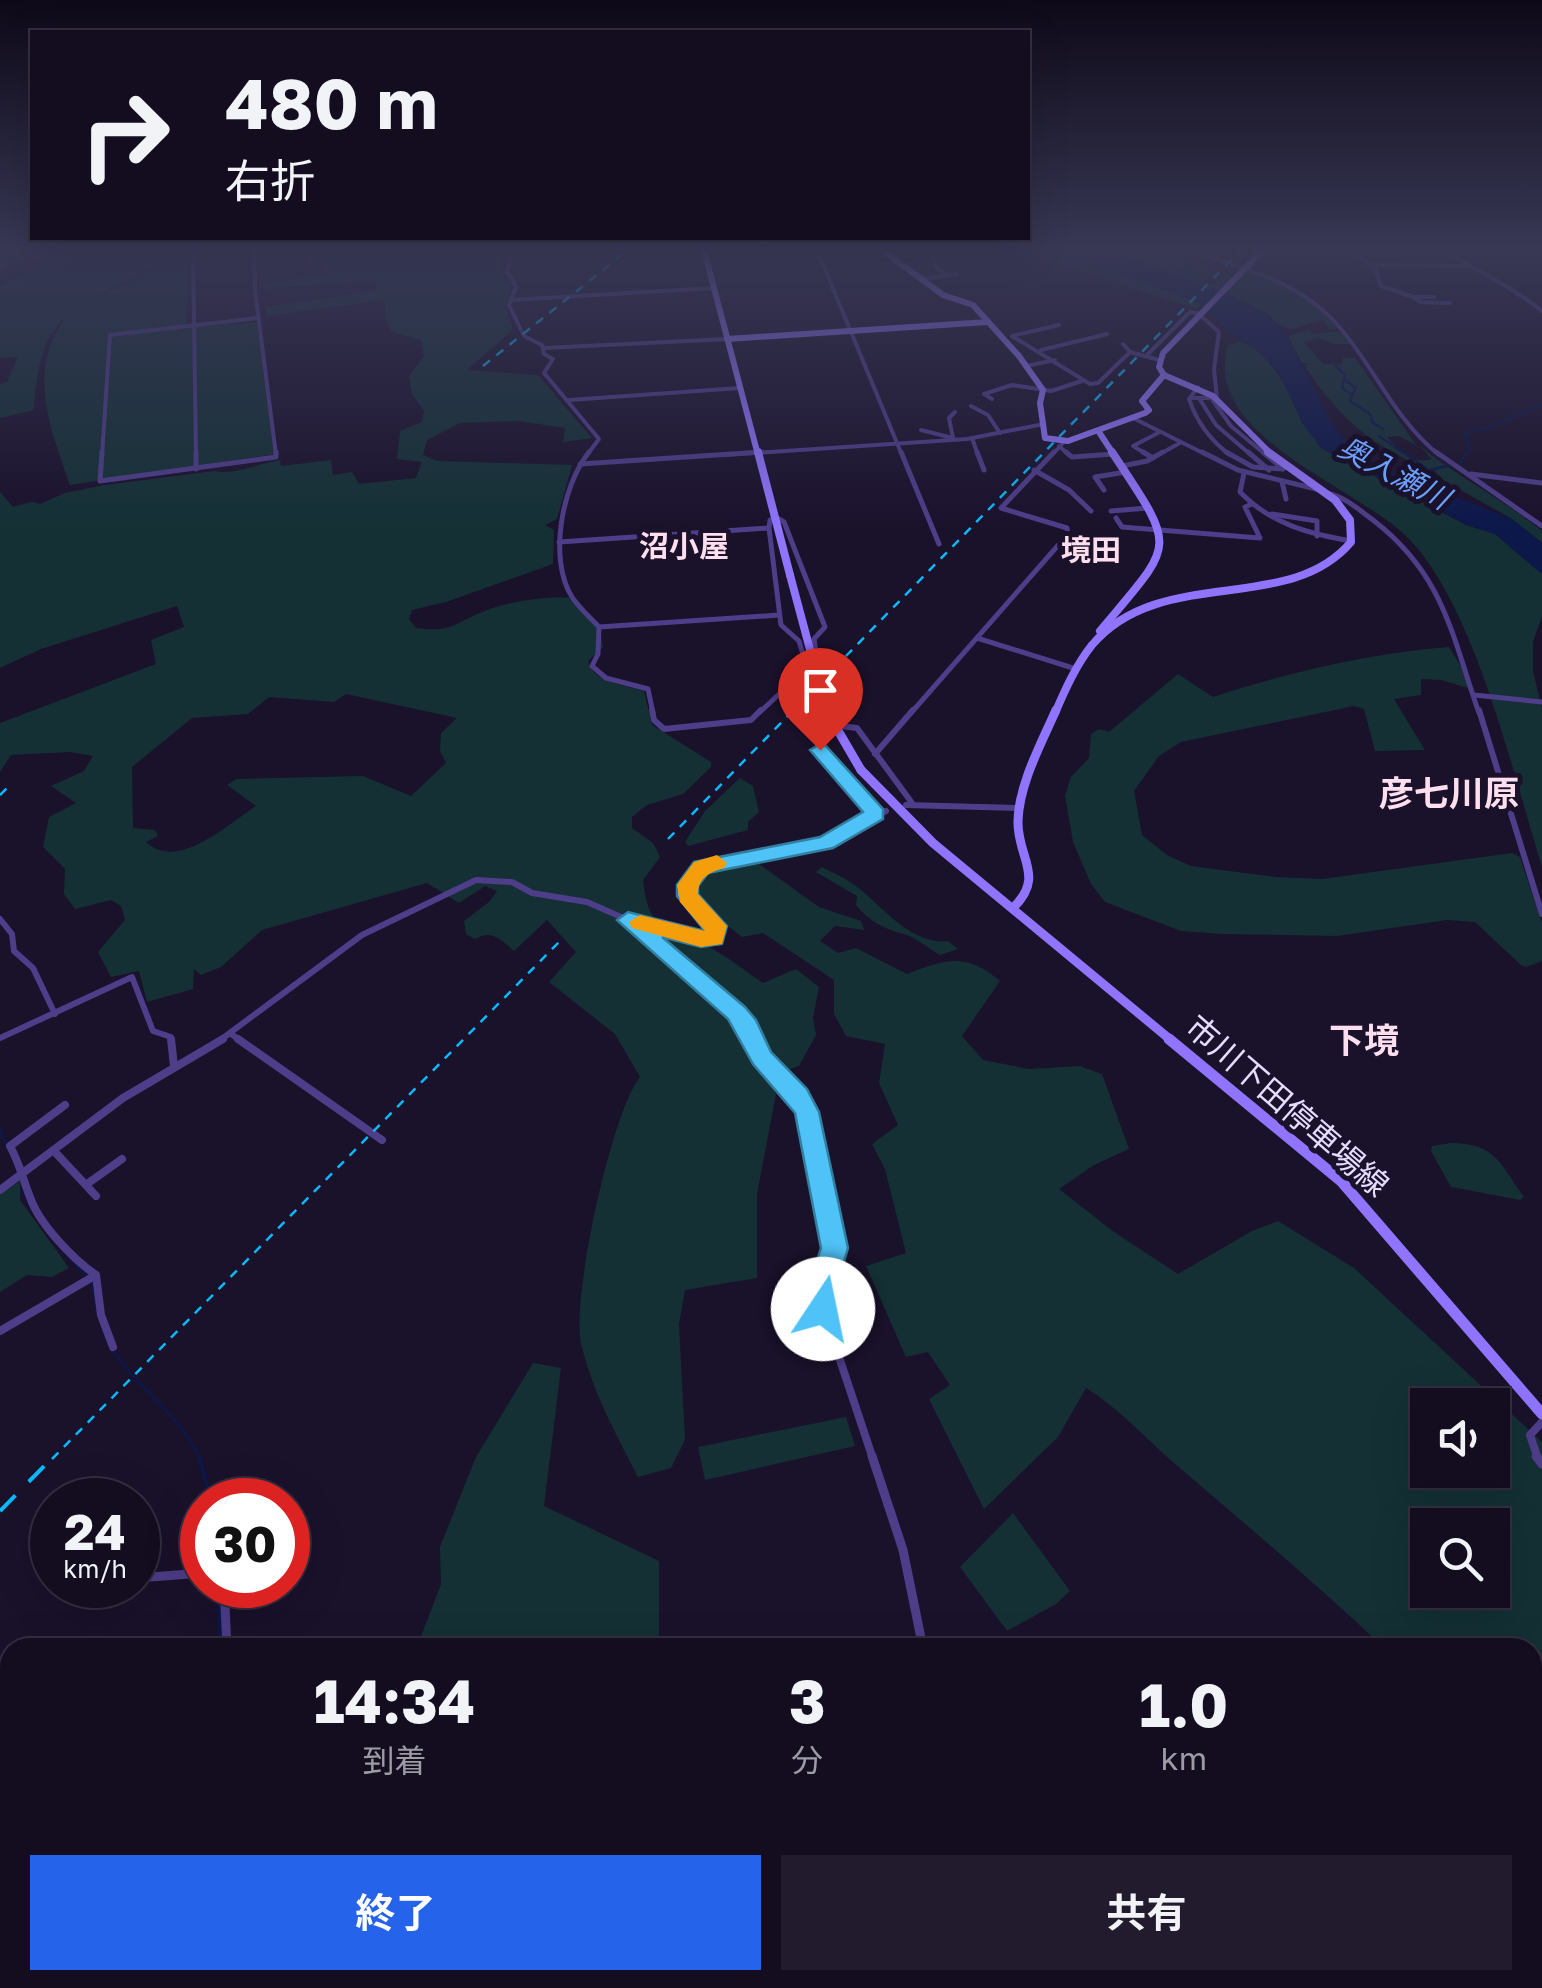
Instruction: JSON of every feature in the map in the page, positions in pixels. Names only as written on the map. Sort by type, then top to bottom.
[{"type":"main road","name":"市川下田停車場線","points":[[727,343],[828,713],[861,770],[933,843],[1341,1181],[1542,1414]]},
{"type":"main road","points":[[1005,343],[1043,390],[1040,403],[1045,438],[1061,444],[1149,410],[1142,401],[1164,374]]},
{"type":"main road","points":[[1096,641],[1134,613],[1193,593],[1313,572],[1342,556],[1352,541],[1350,520],[1324,491],[1261,447],[1217,399],[1159,370],[1160,360],[1175,343]]},
{"type":"main road","points":[[1013,908],[1027,897],[1032,879],[1017,832],[1019,808],[1076,669],[1157,560],[1162,546],[1161,529],[1150,508],[1100,432]]},
{"type":"main road","points":[[1123,604],[1134,613]]},
{"type":"street","points":[[110,343],[100,481],[276,456],[265,343]]},
{"type":"street","points":[[193,343],[196,470]]},
{"type":"street","points":[[534,343],[544,348],[650,343]]},
{"type":"street","points":[[857,343],[940,544]]},
{"type":"street","points":[[1026,343],[1082,381]]},
{"type":"street","points":[[1040,350],[1071,343]]},
{"type":"street","points":[[1146,356],[1159,343]]},
{"type":"street","points":[[1217,399],[1214,369],[1218,343]]},
{"type":"street","points":[[1351,343],[1414,434],[1542,526]]},
{"type":"street","points":[[1123,344],[1130,352],[1160,360]]},
{"type":"street","points":[[544,348],[544,354],[553,362],[544,373],[599,439],[574,472],[556,555],[571,596],[599,628],[598,654],[592,666],[606,678],[648,690],[654,720],[664,729],[752,720],[807,669],[817,658],[814,639],[825,622],[784,522],[774,519],[769,521],[769,528],[782,629],[800,641],[807,669]]},
{"type":"street","points":[[992,399],[984,394],[1009,386],[1043,390],[1082,381],[1098,383],[1130,352]]},
{"type":"street","points":[[1026,366],[1054,360]]},
{"type":"street","points":[[1190,398],[1211,398],[1227,422],[1283,468],[1244,469],[1192,411],[1190,398],[1198,387]]},
{"type":"street","points":[[568,400],[740,388]]},
{"type":"street","points":[[1199,398],[1214,422],[1238,447],[1270,470]]},
{"type":"street","points":[[971,406],[988,415],[1000,432]]},
{"type":"street","points":[[1206,410],[1219,410]]},
{"type":"street","points":[[953,439],[949,418],[955,412]]},
{"type":"street","points":[[1134,418],[1244,469],[1346,500],[1397,537],[1430,577],[1452,625],[1542,914]]},
{"type":"street","points":[[1214,422],[1227,422]]},
{"type":"street","points":[[579,464],[972,438],[1044,424]]},
{"type":"street","points":[[920,430],[953,439]]},
{"type":"street","points":[[1153,458],[1134,446],[1159,432]]},
{"type":"street","points":[[1214,438],[1240,434]]},
{"type":"street","points":[[972,438],[984,470]]},
{"type":"street","points":[[1104,490],[1095,477],[1153,458],[1181,443]]},
{"type":"street","points":[[874,754],[1070,531],[1001,508],[1061,444],[1072,457],[1114,454]]},
{"type":"street","points":[[1238,447],[1251,445]]},
{"type":"street","points":[[1269,458],[1244,469],[1239,488],[1252,504],[1296,531],[1352,541]]},
{"type":"street","points":[[1034,470],[1068,490],[1091,512]]},
{"type":"street","points":[[1464,473],[1542,483]]},
{"type":"street","points":[[1282,482],[1286,499]]},
{"type":"street","points":[[1116,518],[1122,528],[1260,538],[1245,508],[1252,504]]},
{"type":"street","points":[[1111,511],[1150,508]]},
{"type":"street","points":[[1265,513],[1317,521],[1317,536]]},
{"type":"street","points":[[559,542],[769,528]]},
{"type":"street","points":[[599,628],[779,614]]},
{"type":"street","points":[[977,638],[1076,669]]},
{"type":"street","points":[[1475,695],[1542,702]]},
{"type":"street","points":[[876,814],[820,750],[818,734],[841,726],[857,728],[909,804],[1019,808]]},
{"type":"street","points":[[0,1190],[174,1066],[230,1034],[362,935],[476,880],[512,882],[532,893],[588,902],[628,920],[701,940],[714,939],[716,926],[687,896],[688,885],[701,867],[826,843],[886,812]]},
{"type":"street","points":[[0,920],[12,934],[14,952],[33,968],[55,1014]]},
{"type":"street","points":[[628,920],[736,1013],[748,1027],[761,1057],[798,1096],[807,1112],[835,1248],[823,1285],[823,1309],[892,1514],[921,1638]]},
{"type":"street","points":[[0,1038],[132,977],[153,1031],[171,1036],[174,1066]]},
{"type":"street","points":[[230,1034],[382,1140]]},
{"type":"street","points":[[65,1105],[10,1146],[25,1172],[30,1200],[72,1258],[96,1275],[100,1315],[113,1347]]},
{"type":"street","points":[[54,1150],[96,1196]]},
{"type":"street","points":[[86,1184],[122,1159]]},
{"type":"street","points":[[0,1331],[96,1275]]},
{"type":"street","points":[[1542,1422],[1530,1435],[1534,1454],[1542,1464]]},
{"type":"street","points":[[225,1608],[227,1638]]},
{"type":"green space","points":[[0,343],[47,343],[34,410],[0,418],[0,384],[7,382],[18,357],[0,358]]},
{"type":"green space","points":[[52,343],[262,343],[275,454],[70,485],[46,399],[47,357]]},
{"type":"green space","points":[[422,343],[498,343],[467,370],[538,375],[592,438],[563,442],[565,428],[519,421],[460,423],[427,440],[423,455],[437,461],[572,465],[557,519],[545,525],[554,530],[553,564],[412,610],[409,619],[416,628],[442,629],[512,603],[576,598],[599,627],[603,647],[588,661],[591,668],[611,682],[644,691],[652,725],[711,762],[711,767],[683,794],[647,805],[632,817],[632,828],[653,843],[660,857],[643,880],[650,911],[663,926],[716,951],[763,983],[796,969],[819,987],[813,1018],[816,1035],[799,1066],[766,1078],[776,1094],[757,1194],[757,1278],[685,1290],[679,1324],[685,1440],[671,1468],[638,1477],[598,1395],[581,1343],[580,1320],[588,1248],[606,1165],[629,1096],[640,1077],[615,1034],[549,982],[576,952],[547,920],[514,951],[491,936],[475,939],[466,934],[464,921],[497,891],[485,886],[459,903],[427,883],[262,930],[221,967],[201,975],[194,969],[193,989],[147,1002],[139,971],[111,977],[98,952],[125,920],[121,906],[111,900],[75,909],[64,894],[65,869],[43,847],[49,817],[76,803],[51,786],[84,771],[93,756],[70,752],[11,755],[0,772],[0,723],[156,664],[151,640],[184,627],[177,606],[41,649],[0,668],[0,492],[13,507],[40,504],[65,493],[105,485],[229,472],[280,460],[281,466],[331,460],[333,475],[352,472],[359,484],[416,478],[422,462],[397,459],[400,431],[422,422],[424,411],[412,394],[409,376],[424,356]],"holes":[[[346,694],[457,718],[441,733],[440,751],[446,763],[411,796],[363,776],[236,779],[227,785],[256,806],[202,842],[173,852],[159,850],[146,842],[158,836],[155,830],[133,828],[132,767],[192,718],[248,714],[269,697],[334,702]]]},
{"type":"green space","points":[[1240,343],[1264,357],[1321,448],[1466,525],[1495,534],[1542,574],[1542,616],[1533,642],[1533,671],[1542,709],[1542,867],[1489,693],[1453,605],[1432,568],[1408,538],[1384,519],[1288,456],[1259,432],[1237,406],[1226,377],[1228,345]]},
{"type":"green space","points":[[1292,343],[1306,343],[1323,364],[1342,364],[1343,358],[1355,358],[1416,445],[1399,436],[1387,437],[1396,447],[1412,458],[1432,459],[1419,445],[1542,531],[1542,543],[1512,519],[1443,480],[1433,469],[1405,459],[1371,438],[1343,415],[1318,385],[1304,365],[1310,364],[1302,363]]},
{"type":"green space","points":[[1449,647],[1464,671],[1468,688],[1421,679],[1421,695],[1394,699],[1425,750],[1375,751],[1364,709],[1354,706],[1181,742],[1159,756],[1134,791],[1142,835],[1167,855],[1191,866],[1275,877],[1322,879],[1512,853],[1520,857],[1542,923],[1542,961],[1521,965],[1475,922],[1447,920],[1337,936],[1181,931],[1105,902],[1091,884],[1073,842],[1065,796],[1071,777],[1089,758],[1091,734],[1099,729],[1109,732],[1178,674],[1213,697],[1330,665]]},
{"type":"green space","points":[[740,778],[753,786],[759,812],[748,822],[748,830],[688,846],[685,842],[705,811]]},
{"type":"green space","points":[[758,863],[819,907],[861,921],[864,930],[835,926],[820,941],[838,953],[856,948],[907,974],[945,962],[966,962],[1000,981],[962,1036],[983,1060],[1029,1069],[1080,1066],[1102,1074],[1129,1149],[1094,1165],[1059,1189],[1114,1232],[1178,1274],[1252,1231],[1278,1221],[1354,1268],[1484,1388],[1410,1388],[1410,1488],[1510,1488],[1510,1412],[1542,1442],[1542,1638],[1373,1638],[1121,1414],[1086,1388],[1058,1437],[984,1509],[929,1399],[950,1385],[928,1352],[906,1357],[866,1266],[906,1253],[885,1169],[872,1144],[898,1125],[879,1083],[885,1044],[846,1036],[834,1014],[834,980],[763,933],[742,937],[700,904],[693,893],[711,870]]},
{"type":"green space","points":[[822,867],[852,883],[910,931],[935,941],[948,941],[958,949],[940,955],[913,938],[878,924],[856,905],[857,896],[816,872]]},
{"type":"green space","points":[[1451,1143],[1488,1151],[1524,1197],[1520,1200],[1451,1187],[1431,1151],[1432,1146]]},
{"type":"green space","points":[[20,1181],[20,1200],[69,1268],[52,1277],[27,1275],[0,1292],[0,1194]]},
{"type":"green space","points":[[533,1363],[561,1368],[544,1506],[659,1561],[659,1638],[420,1638],[441,1584],[440,1547],[476,1457]]},
{"type":"green space","points":[[846,1417],[855,1446],[705,1480],[698,1447]]},
{"type":"green space","points":[[1013,1513],[1070,1591],[1056,1604],[1007,1631],[960,1567]]},
{"type":"water","name":"奥入瀬川","points":[[1246,343],[1290,343],[1331,422],[1349,445],[1385,469],[1512,519],[1542,543],[1542,574],[1495,534],[1467,525],[1321,448],[1302,423],[1280,375],[1257,349]]},
{"type":"waterway","points":[[1332,362],[1345,375],[1342,388],[1352,395]]},
{"type":"waterway","points":[[1346,381],[1356,388],[1352,395]]},
{"type":"waterway","points":[[1352,395],[1350,401],[1370,414],[1373,423],[1383,429]]},
{"type":"waterway","points":[[1459,464],[1469,450],[1465,433],[1489,428],[1542,404]]},
{"type":"waterway","name":"奥入瀬川","points":[[1379,436],[1426,468]]},
{"type":"waterway","name":"奥入瀬川","points":[[1435,489],[1422,472],[1451,465]]},
{"type":"waterway","points":[[0,1129],[7,1147]]},
{"type":"waterway","points":[[23,1191],[32,1210]]},
{"type":"waterway","points":[[51,1237],[85,1275]]},
{"type":"waterway","points":[[91,1281],[97,1312]]},
{"type":"waterway","points":[[102,1329],[123,1364],[178,1424],[200,1458]]},
{"type":"waterway","points":[[200,1458],[205,1478]]},
{"type":"waterway","points":[[219,1608],[220,1638]]},
{"type":"railway","points":[[483,366],[512,343]]},
{"type":"railway","points":[[668,839],[1151,343]]},
{"type":"railway","points":[[0,795],[7,788]]},
{"type":"railway","points":[[52,1459],[559,942]]},
{"type":"railway","points":[[0,1511],[54,1456]]},
{"type":"slow traffic","points":[[640,922],[701,940],[714,939],[716,926],[687,896],[694,874],[701,867],[717,863]]},
{"type":"district","name":"沼小屋","points":[[684,547]]},
{"type":"district","name":"境田","points":[[1091,551]]},
{"type":"district","name":"彦七川原","points":[[1449,794]]},
{"type":"district","name":"下境","points":[[1364,1041]]},
{"type":"route","points":[[820,750],[876,814],[826,843],[701,867],[688,885],[687,896],[716,926],[714,939],[701,940],[628,920],[736,1013],[748,1027],[761,1057],[798,1096],[807,1112],[835,1248],[823,1285],[823,1309]]}]
